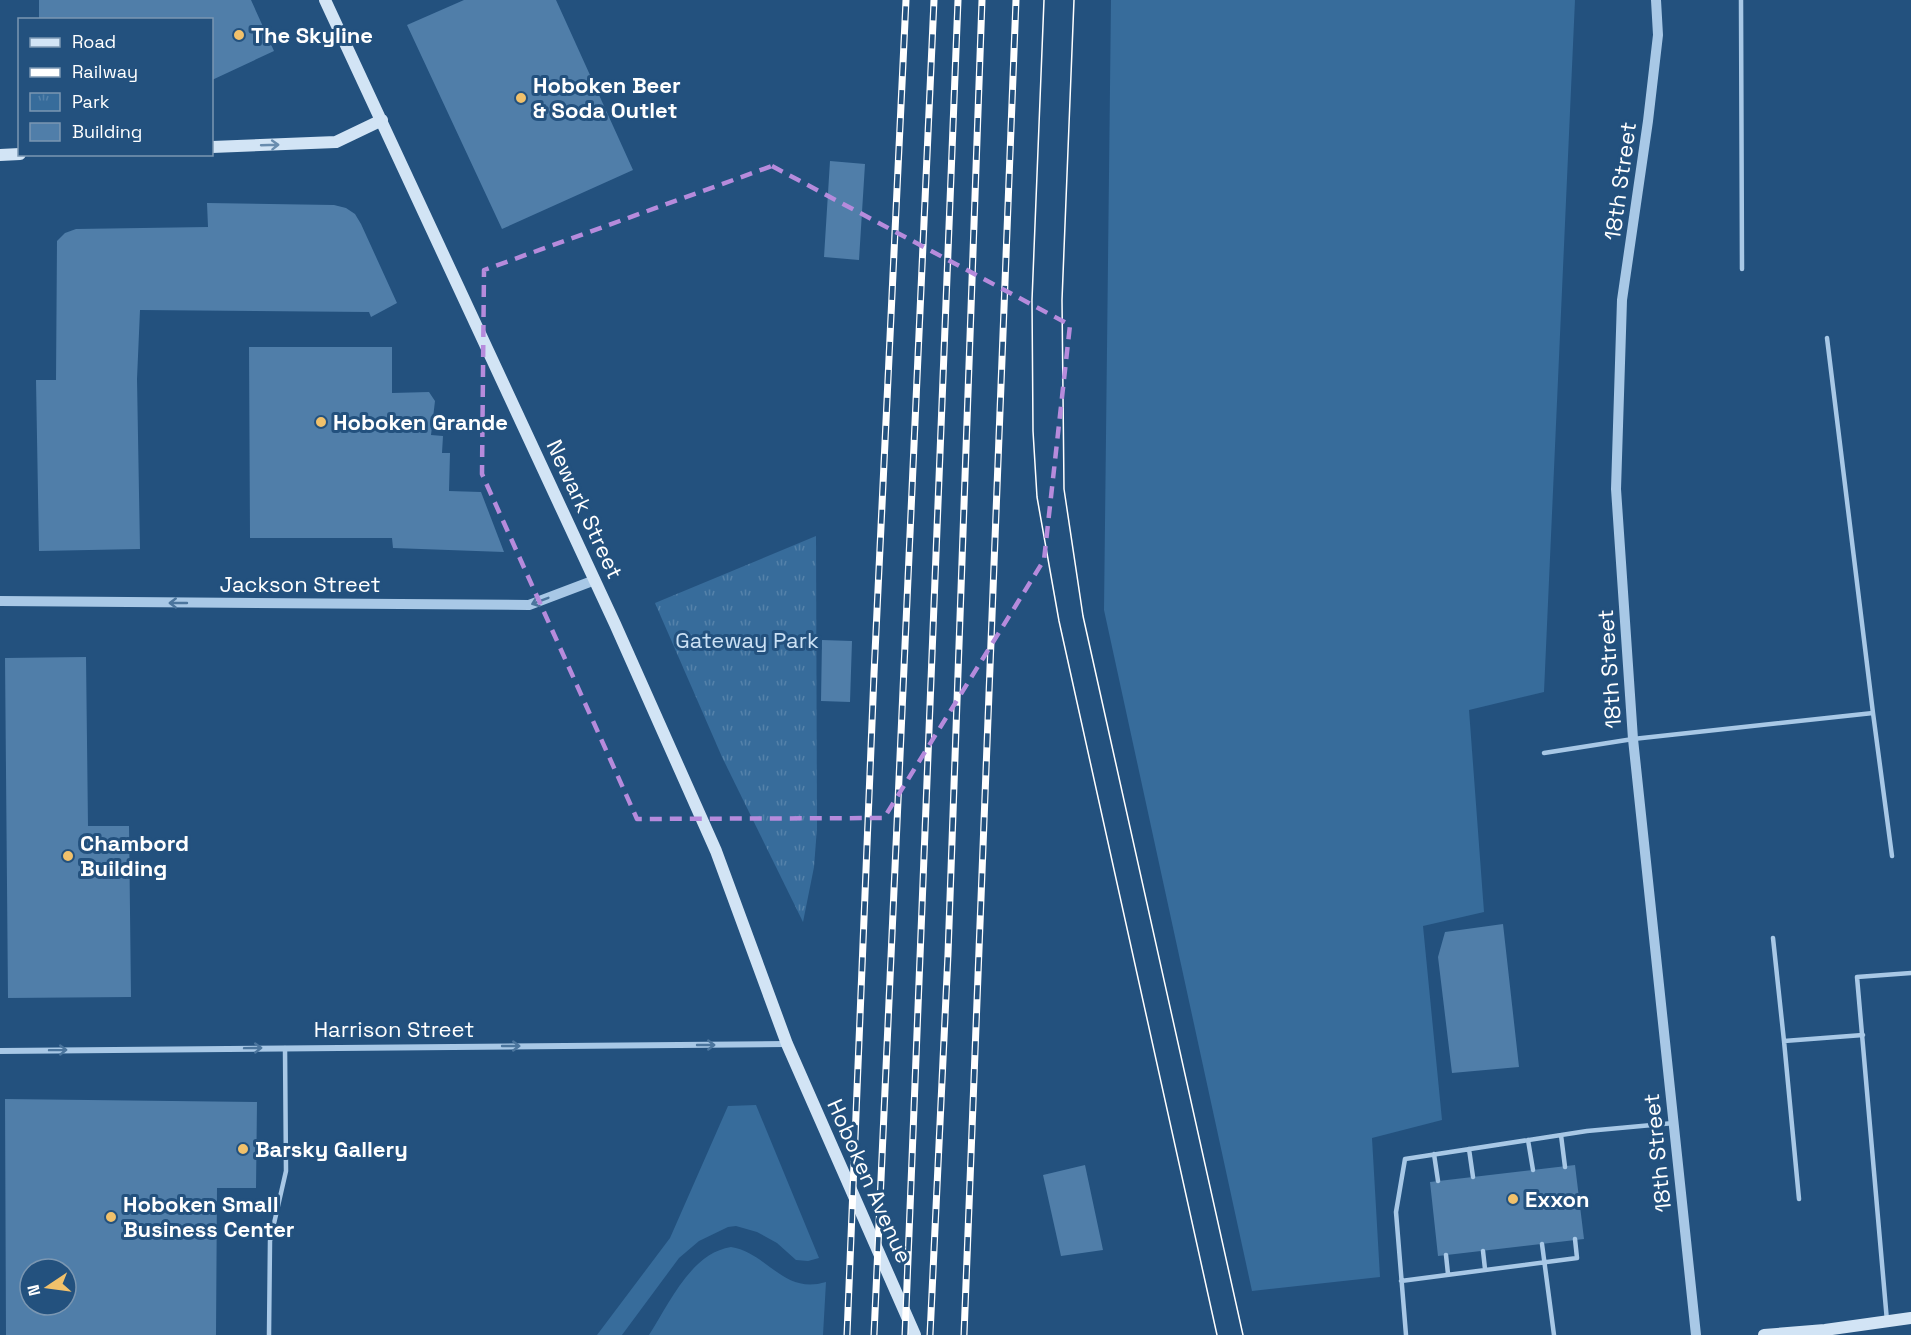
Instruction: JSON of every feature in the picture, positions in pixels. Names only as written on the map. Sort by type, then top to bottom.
[{"type":"main road","name":"Newark Street","points":[[325,0],[595,580],[717,851],[787,1044]]},
{"type":"main road","points":[[213,147],[336,142],[382,120]]},
{"type":"main road","points":[[0,155],[18,154]]},
{"type":"main road","name":"Hoboken Avenue","points":[[787,1044],[915,1335]]},
{"type":"main road","points":[[1764,1335],[1825,1332],[1911,1318]]},
{"type":"street","name":"18th Street","points":[[1656,0],[1658,35],[1622,300],[1616,477],[1633,739],[1696,1335]]},
{"type":"street","name":"Jackson Street","points":[[0,601],[529,605],[595,580]]},
{"type":"street","name":"Harrison Street","points":[[0,1051],[787,1044]]},
{"type":"lane","points":[[1741,0],[1742,269]]},
{"type":"lane","points":[[1827,338],[1892,856]]},
{"type":"lane","points":[[1544,753],[1633,739],[1873,713]]},
{"type":"lane","points":[[1773,938],[1799,1199]]},
{"type":"lane","points":[[1887,1321],[1857,977],[1911,973]]},
{"type":"lane","points":[[1784,1041],[1863,1035]]},
{"type":"lane","points":[[269,1335],[270,1240],[286,1171],[285,1048]]},
{"type":"lane","points":[[1406,1335],[1396,1212],[1405,1159],[1561,1135],[1674,1123]]},
{"type":"lane","points":[[1561,1135],[1565,1167]]},
{"type":"lane","points":[[1528,1140],[1533,1170]]},
{"type":"lane","points":[[1469,1149],[1473,1177]]},
{"type":"lane","points":[[1434,1154],[1438,1181]]},
{"type":"lane","points":[[1401,1281],[1577,1258],[1575,1239]]},
{"type":"lane","points":[[1542,1244],[1554,1335]]},
{"type":"lane","points":[[1483,1251],[1485,1269]]},
{"type":"lane","points":[[1446,1255],[1448,1274]]},
{"type":"highlighted area","points":[[772,166],[1070,325],[1044,560],[884,818],[637,819],[482,474],[484,270]]},
{"type":"green space","points":[[1111,0],[1575,0],[1544,692],[1469,710],[1484,912],[1423,926],[1442,1120],[1372,1138],[1380,1277],[1252,1291],[1104,610]]},
{"type":"green space","name":"Gateway Park","points":[[816,536],[817,828],[814,867],[803,922],[722,757],[655,603]]},
{"type":"green space","points":[[756,1105],[819,1258],[808,1261],[796,1260],[777,1243],[757,1232],[736,1226],[728,1227],[699,1241],[679,1258],[622,1335],[597,1335],[670,1238],[728,1106]]},
{"type":"green space","points":[[731,1247],[744,1251],[798,1283],[826,1282],[823,1335],[649,1335],[673,1295],[693,1269],[717,1251]]},
{"type":"building","name":"The Skyline","points":[[39,0],[251,0],[274,51],[213,80],[213,18],[39,18]]},
{"type":"building","name":"Hoboken Beer & Soda Outlet","points":[[464,0],[556,0],[633,170],[502,229],[407,25]]},
{"type":"building","points":[[830,161],[865,164],[859,260],[824,257]]},
{"type":"building","points":[[207,203],[334,205],[346,208],[355,214],[361,224],[397,303],[371,317],[369,312],[140,310],[137,379],[140,549],[39,551],[36,380],[56,380],[57,241],[65,233],[76,229],[208,227]]},
{"type":"building","name":"Hoboken Grande","points":[[249,347],[392,347],[392,393],[429,392],[435,401],[431,435],[443,436],[442,453],[450,453],[449,491],[481,492],[504,552],[393,548],[392,538],[250,538]]},
{"type":"building","points":[[822,640],[852,641],[850,702],[821,701]]},
{"type":"building","name":"Chambord Building","points":[[86,657],[88,826],[129,826],[131,997],[8,998],[5,658]]},
{"type":"building","points":[[1503,924],[1519,1067],[1452,1073],[1438,957],[1445,932]]},
{"type":"building","name":"Hoboken Small Business Center","points":[[5,1099],[257,1102],[256,1188],[217,1188],[216,1335],[6,1335]]},
{"type":"building","points":[[1085,1165],[1103,1250],[1061,1256],[1043,1175]]},
{"type":"building","points":[[1575,1165],[1584,1239],[1438,1256],[1430,1182]]},
{"type":"tram line","points":[[1044,0],[1032,300],[1033,431],[1037,497],[1059,621],[1217,1335]]},
{"type":"tram line","points":[[1074,0],[1062,300],[1064,489],[1083,616],[1243,1335]]},
{"type":"railway","points":[[847,1335],[874,674],[906,0]]},
{"type":"railway","points":[[874,1335],[934,0]]},
{"type":"railway","points":[[905,1335],[958,0]]},
{"type":"railway","points":[[930,1335],[948,954],[982,0]]},
{"type":"railway","points":[[964,1335],[1016,0]]},
{"type":"place","name":"The Skyline","points":[[239,35]]},
{"type":"place","name":"Hoboken Beer & Soda Outlet","points":[[521,98]]},
{"type":"place","name":"Hoboken Grande","points":[[321,422]]},
{"type":"place","name":"Chambord Building","points":[[68,856]]},
{"type":"place","name":"Barsky Gallery","points":[[243,1149]]},
{"type":"place","name":"Exxon","points":[[1513,1199]]},
{"type":"place","name":"Hoboken Small Business Center","points":[[111,1217]]}]
